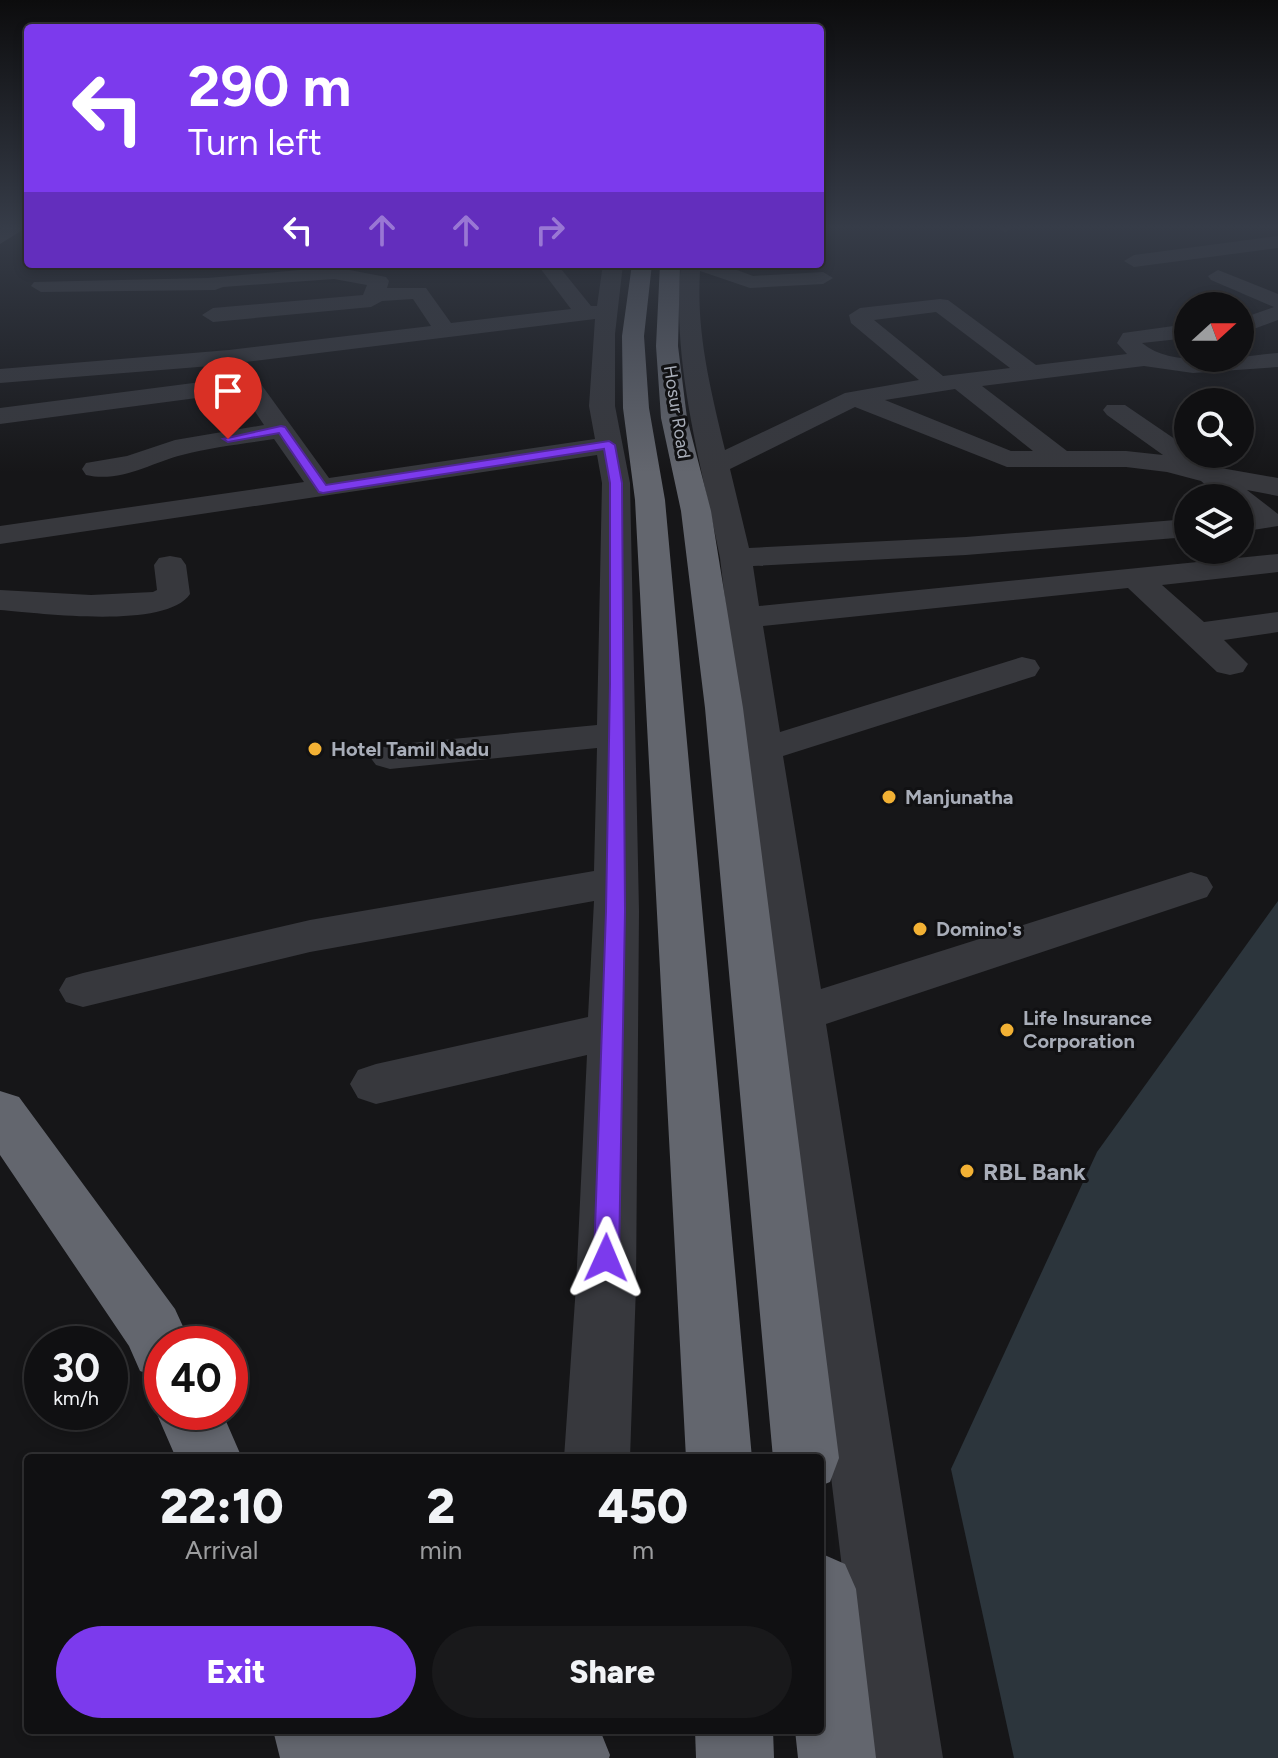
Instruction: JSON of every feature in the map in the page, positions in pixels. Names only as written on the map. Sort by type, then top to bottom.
[{"type":"highway","name":"Hosur Road","points":[[636,309],[633,336],[639,502],[719,1454]]},
{"type":"highway","name":"Hosur Road","points":[[668,309],[667,346],[674,418],[713,524],[724,708],[806,1454]]},
{"type":"highway","points":[[0,1112],[151,1326]]},
{"type":"highway","points":[[197,1430],[207,1454]]},
{"type":"highway","points":[[824,1627],[837,1758]]},
{"type":"highway","points":[[734,1734],[735,1758]]},
{"type":"highway","points":[[340,1745],[572,1748]]},
{"type":"street","points":[[214,309],[213,315],[229,357],[323,489]]},
{"type":"street","points":[[213,315],[280,309]]},
{"type":"street","points":[[431,309],[446,332]]},
{"type":"street","points":[[589,309],[599,320]]},
{"type":"street","points":[[597,1454],[606,1286],[617,734],[639,502],[609,445],[602,406],[599,320],[602,309]]},
{"type":"street","points":[[689,309],[694,371],[715,466],[713,524],[744,618],[904,1758]]},
{"type":"street","points":[[908,309],[860,315],[859,318],[1060,459]]},
{"type":"street","points":[[945,309],[1030,372]]},
{"type":"street","points":[[1254,323],[1262,317],[1278,313]]},
{"type":"street","points":[[0,376],[599,320]]},
{"type":"street","points":[[546,342],[599,320]]},
{"type":"street","points":[[1144,359],[1128,343],[1131,338],[1174,333]]},
{"type":"street","points":[[715,466],[854,398],[1144,359],[1193,366],[1278,360]]},
{"type":"street","points":[[0,416],[278,379]]},
{"type":"street","points":[[854,398],[916,420],[1007,459],[1126,459],[1168,464],[1211,475],[1268,506]]},
{"type":"street","points":[[1116,410],[1222,484]]},
{"type":"street","points":[[96,469],[132,464],[175,448],[281,430]]},
{"type":"street","points":[[0,535],[609,445]]},
{"type":"street","points":[[713,524],[966,546],[1174,529]]},
{"type":"street","points":[[744,618],[1278,563]]},
{"type":"street","points":[[0,600],[84,606],[158,601],[174,594],[170,565]]},
{"type":"street","points":[[1136,578],[1230,664]]},
{"type":"street","points":[[1197,633],[1278,622]]},
{"type":"street","points":[[763,750],[1022,668]]},
{"type":"street","points":[[390,757],[617,734]]},
{"type":"street","points":[[83,990],[310,936],[616,882]]},
{"type":"street","points":[[800,1014],[1191,887]]},
{"type":"street","points":[[376,1084],[612,1030]]},
{"type":"shaded area","points":[[1278,901],[1278,1758],[1014,1758],[951,1469],[1097,1152]]},
{"type":"place","name":"Hotel Tamil Nadu","points":[[315,749]]},
{"type":"place","name":"Manjunatha","points":[[889,797]]},
{"type":"place","name":"Domino's","points":[[920,929]]},
{"type":"place","name":"Life Insurance Corporation","points":[[1007,1030]]},
{"type":"place","name":"RBL Bank","points":[[967,1171]]},
{"type":"route","points":[[228,439],[281,430],[323,489],[609,445],[616,483],[617,683],[616,911],[606,1258]]}]
